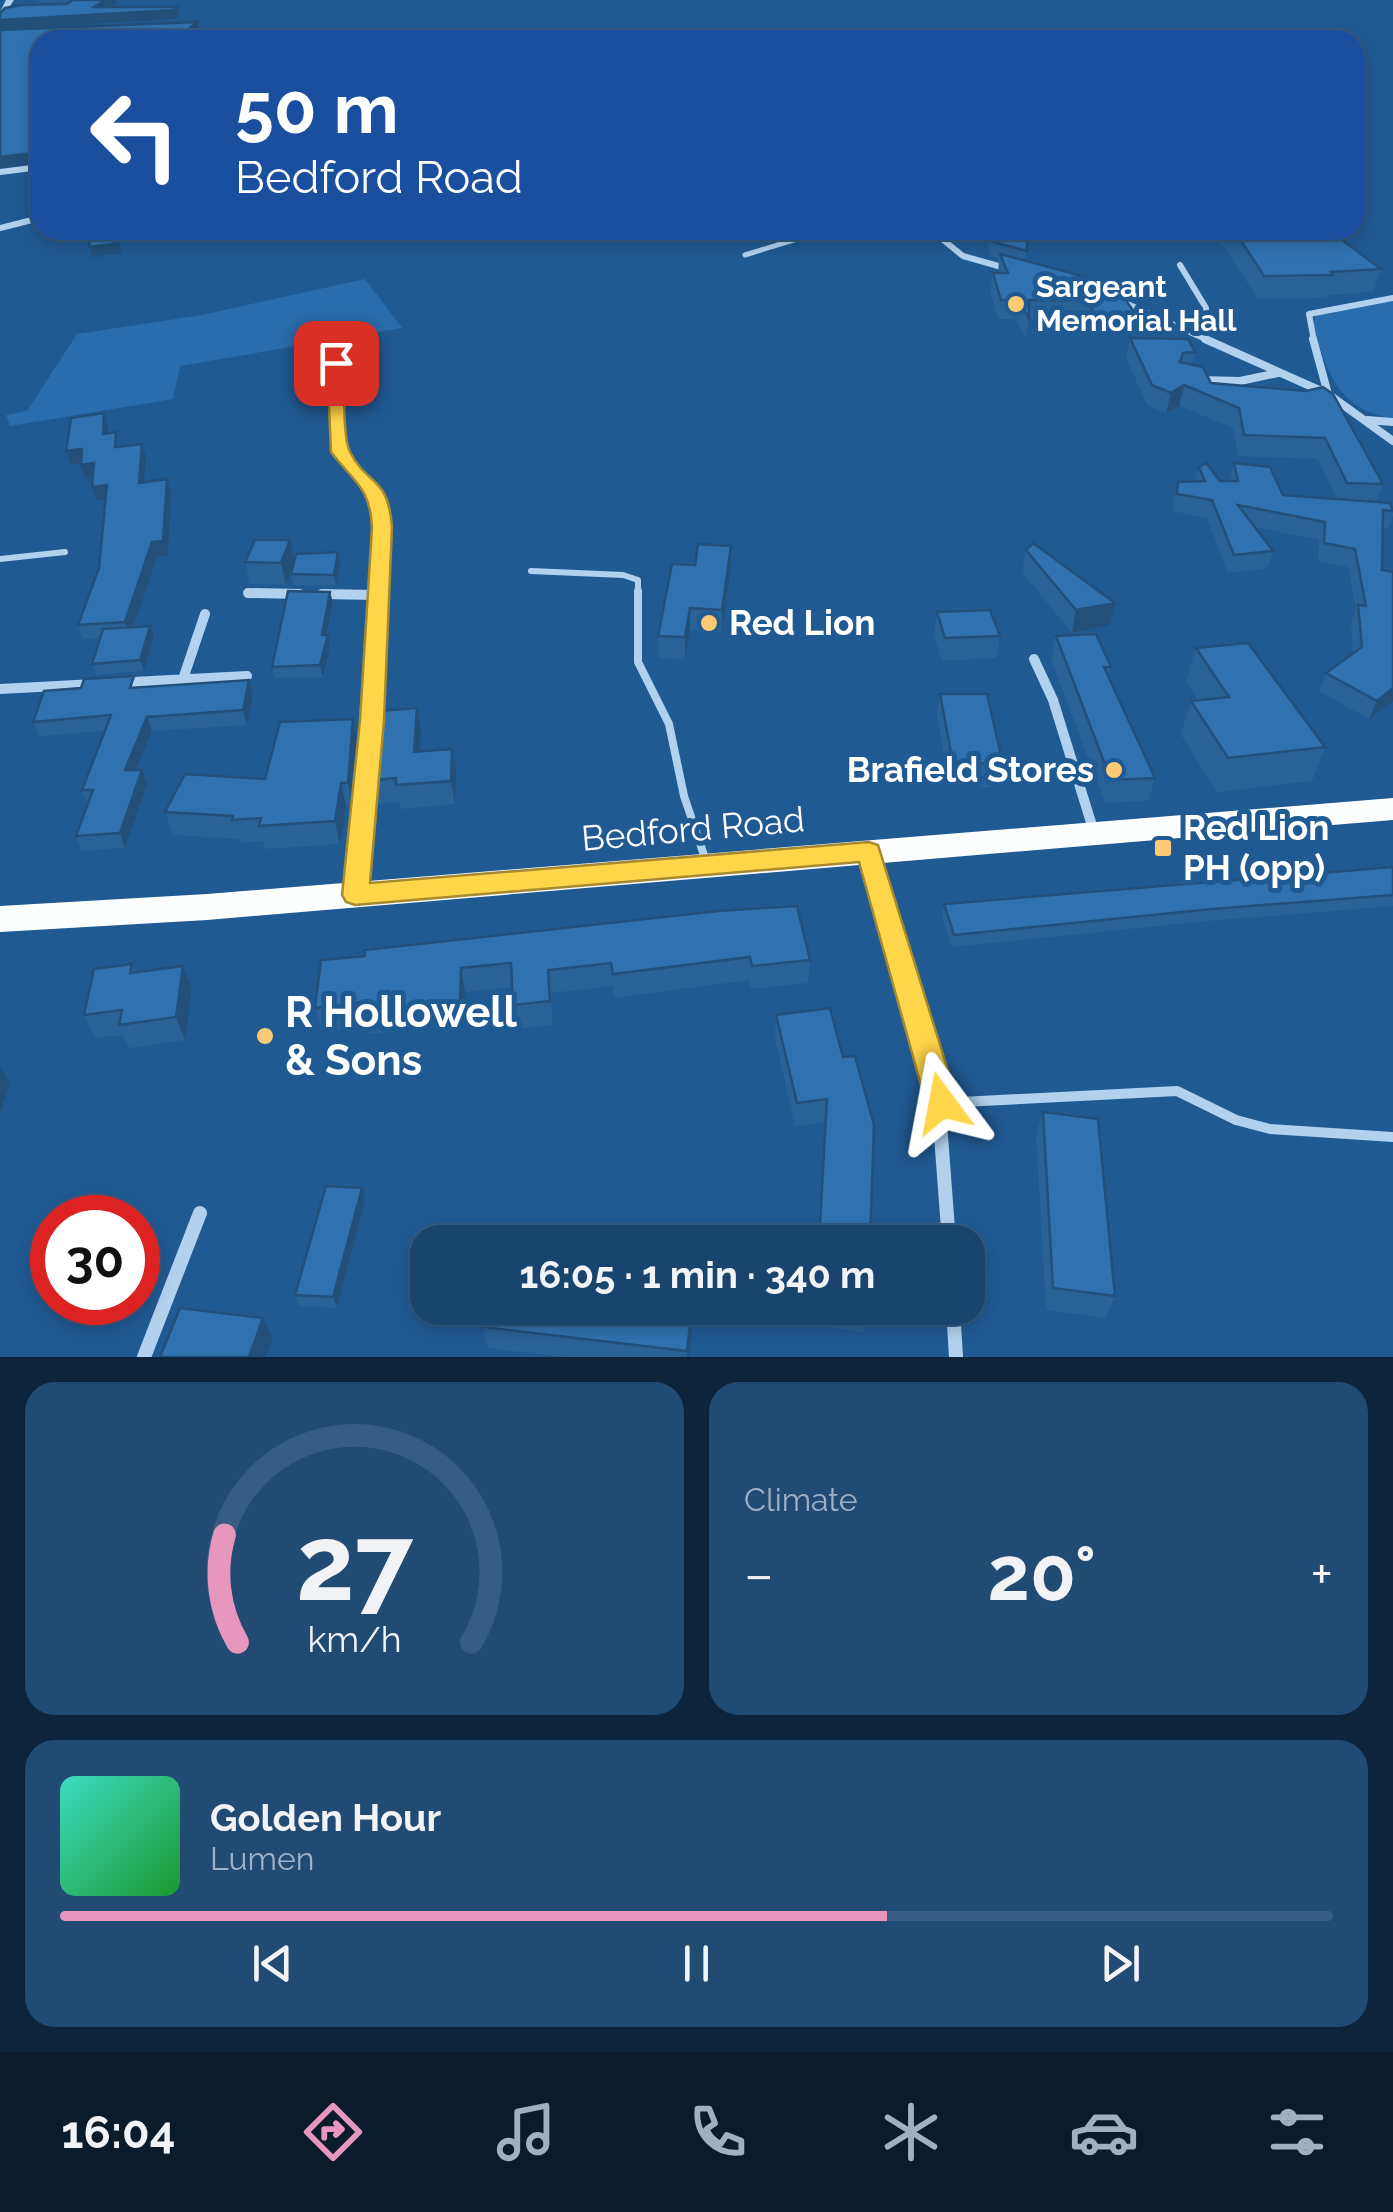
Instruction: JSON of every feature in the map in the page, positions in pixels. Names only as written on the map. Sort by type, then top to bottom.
[{"type":"highway","name":"Bedford Road","points":[[0,919],[355,895],[1393,809]]},
{"type":"street","points":[[0,19],[10,0]]},
{"type":"street","points":[[0,172],[30,168]]},
{"type":"street","points":[[0,228],[30,220]]},
{"type":"street","points":[[944,240],[963,256],[1025,272]]},
{"type":"street","points":[[1180,265],[1208,306],[1211,318],[1204,338]]},
{"type":"street","points":[[1097,290],[1328,394],[1393,441]]},
{"type":"street","points":[[1328,394],[1320,376],[1309,314],[1393,298]]},
{"type":"street","points":[[336,363],[340,452],[380,502],[370,740]]},
{"type":"street","points":[[1182,379],[1240,381],[1278,373]]},
{"type":"street","points":[[1366,420],[1393,422]]},
{"type":"street","points":[[248,594],[376,595]]},
{"type":"street","points":[[183,680],[205,614]]},
{"type":"street","points":[[1034,659],[1053,700],[1094,833]]},
{"type":"street","points":[[0,690],[248,676]]},
{"type":"street","points":[[355,895],[368,759]]},
{"type":"street","points":[[869,852],[942,1103],[949,1225]]},
{"type":"street","points":[[144,1357],[200,1214]]},
{"type":"street","points":[[954,1325],[956,1357]]},
{"type":"lane","points":[[744,255],[793,240]]},
{"type":"lane","points":[[0,560],[65,552]]},
{"type":"lane","points":[[531,570],[623,575],[638,580],[638,662],[670,724],[684,796],[707,866]]},
{"type":"lane","points":[[942,1103],[1178,1091],[1236,1120],[1270,1128],[1393,1137]]},
{"type":"shaded area","points":[[365,279],[402,328],[180,366],[173,399],[10,426],[6,415],[27,411],[77,334],[202,315]]},
{"type":"shaded area","points":[[1393,301],[1393,419],[1374,414],[1347,397],[1330,374],[1313,326],[1315,317],[1325,311]]},
{"type":"building","points":[[73,0],[105,0],[94,7],[177,7],[0,20],[5,8],[67,4]]},
{"type":"building","points":[[197,22],[188,30],[30,30],[30,153],[0,157],[0,30]]},
{"type":"building","points":[[89,240],[119,243],[90,247]]},
{"type":"building","points":[[1027,240],[1027,251],[993,242]]},
{"type":"building","points":[[1241,240],[1342,240],[1381,269],[1331,272],[1333,275],[1264,276]]},
{"type":"building","points":[[1000,254],[1115,285],[1135,313],[1096,315],[1087,301],[1029,300],[1029,318],[1018,300],[1001,300],[993,273],[1008,273]]},
{"type":"building","points":[[1130,338],[1188,339],[1195,352],[1183,353],[1180,362],[1203,367],[1211,383],[1306,391],[1323,387],[1333,394],[1383,484],[1347,483],[1325,438],[1244,435],[1239,408],[1184,385],[1171,393],[1152,385]]},
{"type":"building","points":[[104,413],[103,434],[116,432],[115,447],[142,444],[139,483],[167,479],[163,541],[152,542],[125,622],[78,625],[99,568],[107,485],[92,487],[94,463],[81,465],[82,449],[66,451],[71,418]]},
{"type":"building","points":[[1206,463],[1220,481],[1238,481],[1234,463],[1270,467],[1283,495],[1390,503],[1393,511],[1383,510],[1382,570],[1393,572],[1393,688],[1377,701],[1326,673],[1362,647],[1358,605],[1366,606],[1355,549],[1324,543],[1325,522],[1238,505],[1273,551],[1234,555],[1212,500],[1177,494],[1178,482],[1205,481],[1199,467]]},
{"type":"building","points":[[255,540],[290,540],[281,563],[245,562]]},
{"type":"building","points":[[1033,543],[1115,603],[1076,610],[1026,550]]},
{"type":"building","points":[[698,544],[731,546],[722,610],[690,608],[685,637],[658,636],[672,564],[695,565]]},
{"type":"building","points":[[338,552],[334,575],[291,574],[296,554]]},
{"type":"building","points":[[288,591],[330,592],[322,635],[328,635],[320,665],[272,667]]},
{"type":"building","points":[[990,610],[1000,636],[945,638],[937,612]]},
{"type":"building","points":[[150,626],[140,660],[92,664],[103,629]]},
{"type":"building","points":[[1096,634],[1111,667],[1104,667],[1155,778],[1111,780],[1056,636]]},
{"type":"building","points":[[1248,643],[1325,747],[1228,758],[1191,701],[1229,697],[1196,648]]},
{"type":"building","points":[[134,676],[130,688],[249,680],[243,710],[147,717],[125,770],[142,770],[120,833],[76,836],[93,790],[82,790],[111,715],[33,722],[44,691],[81,688],[84,679]]},
{"type":"building","points":[[940,694],[987,694],[1003,764],[953,763]]},
{"type":"building","points":[[417,708],[414,752],[452,749],[451,781],[396,785],[396,778],[366,781],[371,718],[377,718],[378,711]]},
{"type":"building","points":[[353,719],[348,783],[341,783],[335,821],[259,826],[261,818],[232,820],[233,816],[165,812],[185,774],[265,779],[280,722]]},
{"type":"building","points":[[1393,867],[1393,895],[954,935],[944,904]]},
{"type":"building","points":[[797,906],[810,960],[752,966],[750,957],[613,974],[611,963],[548,970],[550,1001],[513,1005],[511,963],[461,968],[460,1002],[363,1011],[363,1003],[315,1008],[321,960],[365,956],[365,950],[718,911]]},
{"type":"building","points":[[132,964],[130,973],[183,966],[176,1017],[119,1025],[122,1010],[84,1015],[94,969]]},
{"type":"building","points":[[830,1008],[843,1057],[855,1056],[874,1125],[871,1225],[820,1225],[827,1099],[797,1103],[776,1015]]},
{"type":"building","points":[[1043,1112],[1098,1119],[1115,1296],[1053,1288]]},
{"type":"building","points":[[326,1186],[362,1188],[333,1297],[295,1295]]},
{"type":"building","points":[[180,1308],[263,1318],[249,1357],[160,1357]]},
{"type":"building","points":[[484,1325],[690,1325],[687,1351]]},
{"type":"place","name":"Sargeant Memorial Hall","points":[[1016,304]]},
{"type":"place","name":"Red Lion","points":[[709,623]]},
{"type":"place","name":"Brafield Stores","points":[[1114,770]]},
{"type":"place","name":"Red Lion PH (opp)","points":[[1163,848]]},
{"type":"place","name":"R Hollowell & Sons","points":[[265,1036]]},
{"type":"route","points":[[336,363],[336,438],[340,452],[374,488],[380,502],[382,527],[372,720],[355,895],[869,852],[936,1070],[942,1103]]}]
